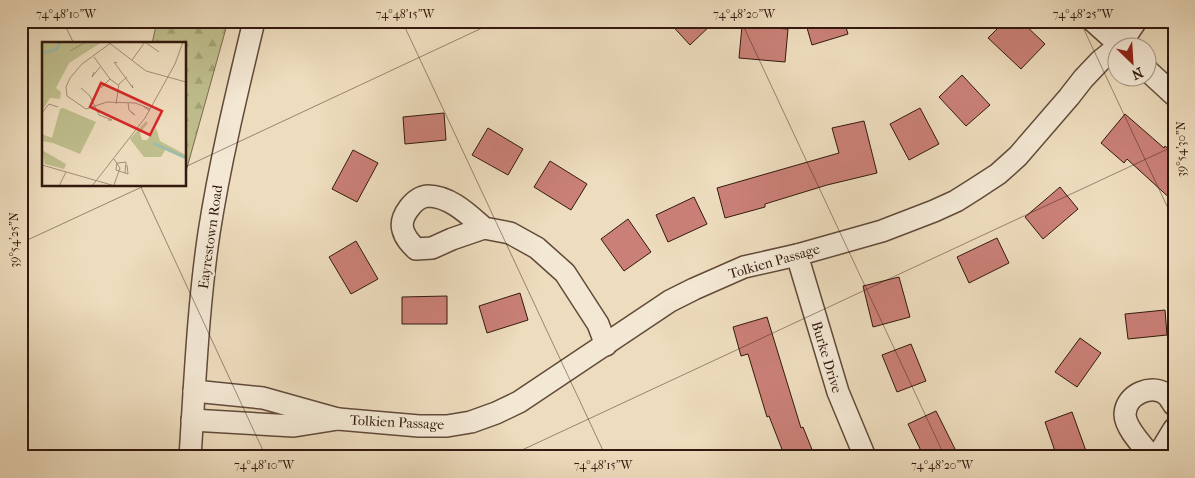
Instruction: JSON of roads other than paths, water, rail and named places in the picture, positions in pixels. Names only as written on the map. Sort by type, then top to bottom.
[{"type":"street","name":"Eayrestown Road","points":[[190,457],[204,276],[214,202],[254,21]]},
{"type":"street","points":[[1093,21],[1113,38]]},
{"type":"street","name":"Tolkien Passage","points":[[1126,38],[1136,21]]},
{"type":"street","name":"Tolkien Passage","points":[[194,391],[263,398],[338,419],[419,426],[447,426],[471,422],[496,413],[520,402],[670,301],[694,289],[744,267],[797,255],[882,231],[956,201],[998,174],[1018,156],[1070,97],[1083,79],[1108,56]]},
{"type":"street","points":[[1158,80],[1174,95]]},
{"type":"street","points":[[484,228],[510,233],[525,241],[565,273],[598,324],[606,345]]},
{"type":"street","name":"Burke Drive","points":[[797,255],[838,392],[864,457]]},
{"type":"street","points":[[1152,457],[1135,436],[1125,415],[1127,403],[1137,393],[1152,390],[1166,394],[1174,404]]},
{"type":"street","name":"Tolkien Passage","points":[[192,420],[294,426],[338,419]]},
{"type":"street","points":[[1157,457],[1174,429]]}]
